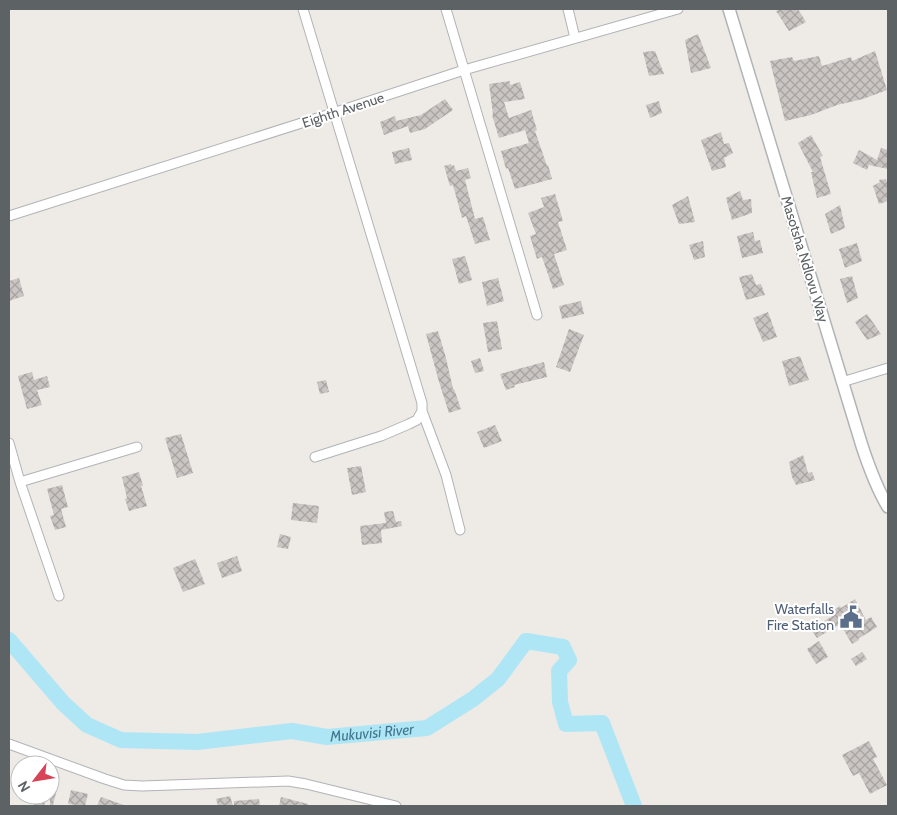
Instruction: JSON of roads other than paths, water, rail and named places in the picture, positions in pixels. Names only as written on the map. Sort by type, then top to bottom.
[{"type":"street","points":[[303,9],[422,403],[422,411],[446,475],[460,530]]},
{"type":"street","points":[[446,9],[537,315]]},
{"type":"street","points":[[568,9],[576,38]]},
{"type":"street","name":"Eighth Avenue","points":[[9,216],[464,70],[678,9]]},
{"type":"street","name":"Masotsha Ndlovu Way","points":[[729,9],[866,459],[888,507]]},
{"type":"street","points":[[842,382],[888,368]]},
{"type":"street","points":[[315,457],[381,436],[417,420],[422,411]]},
{"type":"street","points":[[9,443],[20,482],[59,596]]},
{"type":"street","points":[[20,482],[137,447]]},
{"type":"street","points":[[9,744],[124,785],[288,781],[396,806]]},
{"type":"waterway","name":"Mukuvisi River","points":[[9,640],[63,703],[87,725],[121,740],[197,742],[292,731],[327,737],[427,728],[473,699],[498,679],[526,641],[563,647],[569,660],[559,671],[560,702],[566,724],[602,723],[634,806]]},
{"type":"place","name":"Waterfalls Fire Station","points":[[851,617]]}]
